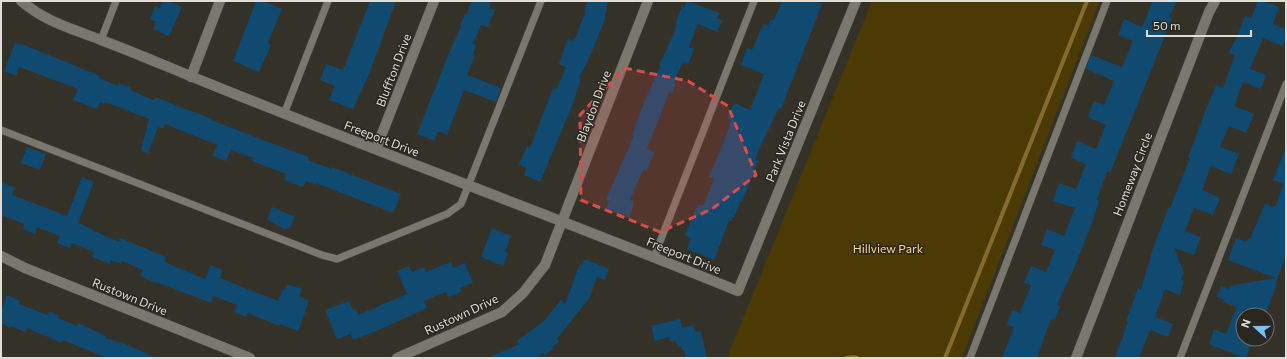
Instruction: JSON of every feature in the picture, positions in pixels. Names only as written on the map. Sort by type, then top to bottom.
[{"type":"street","name":"Freeport Drive","points":[[21,1],[33,11],[50,21],[738,291]]},
{"type":"street","points":[[191,76],[220,1]]},
{"type":"street","name":"Bluffton Drive","points":[[376,149],[434,1]]},
{"type":"street","name":"Blaydon Drive","points":[[562,221],[648,1]]},
{"type":"street","name":"Park Vista Drive","points":[[738,291],[856,1]]},
{"type":"street","name":"Homeway Circle","points":[[1076,358],[1209,12],[1215,1]]},
{"type":"street","name":"Rustown Drive","points":[[397,358],[502,312],[523,293],[545,265],[562,221]]},
{"type":"street","name":"Rustown Drive","points":[[1,256],[25,268],[250,358]]},
{"type":"lane","points":[[101,40],[116,1]]},
{"type":"lane","points":[[284,114],[328,1]]},
{"type":"lane","points":[[1,130],[337,259],[447,214],[462,204],[541,1]]},
{"type":"lane","points":[[654,257],[754,1]]},
{"type":"lane","points":[[970,358],[1107,1]]},
{"type":"lane","points":[[1180,358],[1286,84]]},
{"type":"highlighted area","points":[[624,68],[688,81],[728,106],[756,175],[712,209],[660,232],[581,200],[580,115]]},
{"type":"green space","name":"Hillview Park","points":[[872,1],[1100,1],[962,358],[727,358]]},
{"type":"building","points":[[163,1],[167,1],[182,7],[169,36],[153,29],[156,22],[150,19],[155,6],[160,8]]},
{"type":"building","points":[[256,1],[262,1],[282,9],[268,43],[271,45],[259,72],[233,61]]},
{"type":"building","points":[[370,1],[396,1],[370,72],[353,109],[329,100],[335,86],[320,80],[326,64],[343,70]]},
{"type":"building","points":[[472,1],[485,1],[491,3],[489,8],[495,10],[488,27],[481,25],[473,44],[476,45],[473,54],[475,55],[467,75],[501,88],[496,102],[464,90],[447,135],[438,131],[434,141],[417,134],[451,48],[461,27],[460,26]]},
{"type":"building","points":[[588,1],[608,1],[604,22],[579,78],[581,79],[573,104],[540,182],[524,175],[526,168],[519,165],[527,146],[530,148],[553,88],[557,89],[566,67],[559,64],[568,39],[574,41],[586,11],[584,10]]},
{"type":"building","points":[[687,1],[720,13],[717,18],[722,20],[717,32],[698,24],[689,47],[694,49],[688,64],[683,62],[674,82],[676,83],[672,94],[669,93],[647,149],[654,152],[647,171],[643,170],[630,200],[634,202],[630,217],[606,208],[609,201],[606,200],[634,135],[632,134],[661,65],[659,65],[676,29],[676,21],[682,6],[684,8]]},
{"type":"building","points":[[782,1],[815,1],[822,4],[781,109],[779,108],[759,149],[755,160],[758,161],[742,202],[740,202],[734,218],[732,217],[731,221],[729,221],[714,260],[687,249],[691,238],[685,235],[698,204],[703,206],[714,179],[709,177],[730,126],[731,120],[727,118],[734,103],[750,110],[764,74],[741,65],[747,48],[752,50],[763,24],[768,26],[771,19],[774,20]]},
{"type":"building","points":[[1153,1],[1177,1],[1169,17],[1172,18],[1110,173],[1107,171],[1097,200],[1099,201],[1092,223],[1073,271],[1057,305],[1060,306],[1055,320],[1051,319],[1037,358],[1002,358],[1014,327],[1007,325],[1012,310],[1020,313],[1031,285],[1024,283],[1031,266],[1046,272],[1055,250],[1041,245],[1047,229],[1064,236],[1075,208],[1053,201],[1059,183],[1076,189],[1086,164],[1071,158],[1077,141],[1096,149],[1106,125],[1088,117],[1094,101],[1104,105],[1114,81],[1086,69],[1091,55],[1122,67],[1133,41],[1118,35],[1124,19],[1142,27]]},
{"type":"building","points":[[1258,1],[1279,7],[1273,24],[1286,29],[1286,37],[1283,46],[1263,38],[1250,69],[1266,75],[1261,89],[1243,82],[1234,106],[1254,114],[1246,133],[1229,126],[1220,147],[1239,154],[1231,174],[1211,166],[1202,190],[1220,198],[1213,215],[1194,208],[1185,231],[1201,237],[1194,255],[1174,248],[1184,272],[1181,280],[1184,281],[1180,295],[1165,289],[1155,317],[1173,324],[1168,337],[1150,330],[1139,358],[1115,358],[1138,288],[1141,290],[1154,245],[1190,158],[1188,157],[1207,107],[1216,85],[1223,88],[1235,55],[1229,53],[1245,16],[1251,18]]},
{"type":"building","points":[[15,43],[22,44],[100,76],[99,78],[118,86],[119,83],[131,88],[130,90],[153,100],[155,97],[309,157],[308,160],[331,169],[332,167],[401,194],[393,213],[316,183],[316,185],[306,181],[303,187],[284,180],[286,174],[252,161],[253,158],[231,150],[226,161],[213,156],[217,145],[165,124],[163,129],[158,127],[148,153],[141,151],[149,119],[105,102],[104,104],[100,102],[97,109],[73,100],[78,89],[19,67],[16,76],[4,71]]},
{"type":"building","points":[[27,147],[46,154],[40,170],[21,163]]},
{"type":"building","points":[[1285,150],[1286,256],[1268,307],[1237,307],[1223,302],[1224,300],[1217,297],[1221,286],[1229,289],[1233,285],[1276,278],[1228,260],[1236,238],[1247,242],[1248,239],[1250,239],[1265,204],[1275,207],[1284,184],[1273,180]]},
{"type":"building","points":[[82,177],[94,182],[78,223],[119,242],[120,238],[166,257],[164,262],[205,279],[211,265],[223,270],[220,278],[278,301],[287,284],[302,289],[299,296],[308,300],[308,304],[298,331],[280,324],[279,326],[248,313],[246,317],[234,312],[237,305],[213,296],[211,303],[156,282],[155,283],[140,276],[143,270],[122,261],[121,264],[111,260],[110,264],[92,257],[94,252],[72,243],[70,248],[57,243],[60,236],[37,227],[35,234],[23,229],[24,224],[4,216],[1,221],[1,182],[15,188],[12,195],[67,216]]},
{"type":"building","points":[[272,207],[295,217],[290,228],[289,227],[287,230],[267,220]]},
{"type":"building","points":[[492,228],[511,236],[505,252],[508,253],[503,266],[481,257]]},
{"type":"building","points":[[585,259],[609,269],[605,280],[597,277],[590,297],[557,339],[559,342],[552,347],[553,349],[545,355],[543,353],[537,358],[487,358],[520,344],[517,341],[544,321],[561,300],[565,304],[580,264],[582,265]]},
{"type":"building","points":[[451,262],[453,268],[465,263],[473,283],[460,288],[462,292],[448,297],[446,292],[424,301],[427,308],[353,340],[350,334],[337,339],[325,310],[349,301],[353,310],[356,309],[358,315],[407,294],[397,271],[409,266],[412,272],[424,267],[426,272]]},
{"type":"building","points":[[7,295],[20,301],[19,304],[48,315],[49,312],[59,315],[58,318],[77,326],[78,323],[106,336],[105,338],[123,343],[156,358],[106,358],[63,340],[62,343],[27,328],[25,332],[11,326],[10,328],[1,323],[1,311]]},
{"type":"building","points":[[1235,312],[1235,347],[1251,347],[1246,358],[1209,344],[1214,329],[1226,334]]},
{"type":"building","points":[[680,319],[682,328],[693,325],[695,332],[701,331],[707,358],[686,358],[684,350],[682,351],[681,346],[678,347],[676,341],[670,342],[669,337],[655,341],[651,326]]},
{"type":"waterway","points":[[945,358],[1087,1]]},
{"type":"waterway","points":[[846,358],[857,358]]}]
